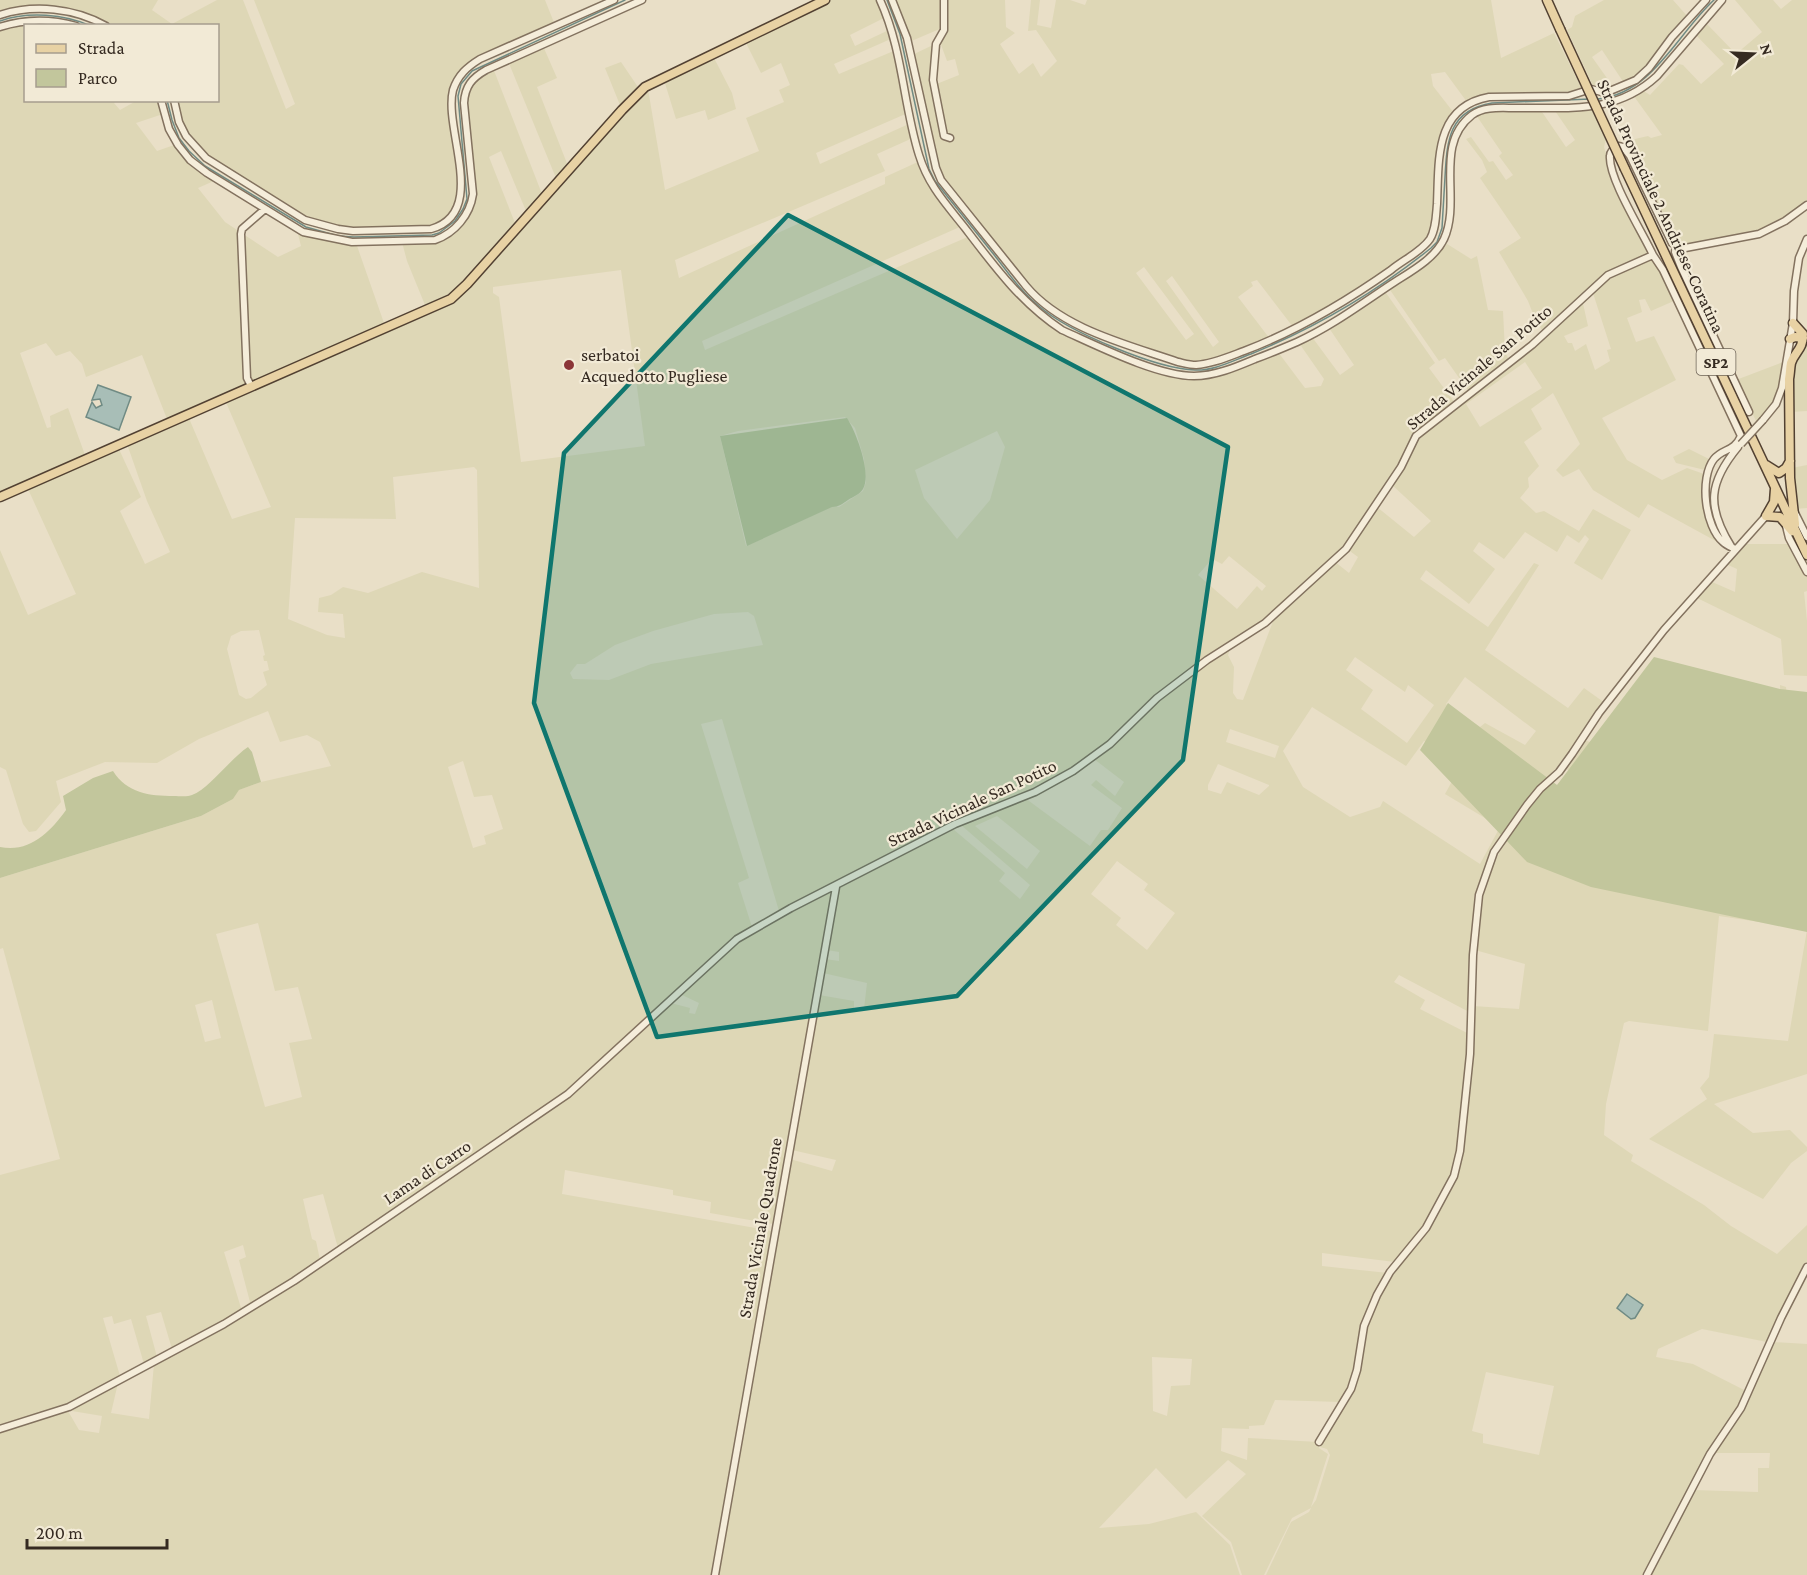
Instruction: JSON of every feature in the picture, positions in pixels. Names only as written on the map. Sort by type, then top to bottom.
[{"type":"main road","points":[[0,497],[451,299],[645,87],[825,0]]},
{"type":"main road","name":"Strada Provinciale 2 Andriese-Coratina","points":[[1546,0],[1774,487],[1801,537],[1807,555]]},
{"type":"main road","points":[[1793,323],[1803,334],[1799,352],[1791,365],[1788,431],[1793,508],[1801,537]]},
{"type":"main road","points":[[1790,339],[1803,338]]},
{"type":"main road","points":[[1763,462],[1779,473],[1790,461]]},
{"type":"main road","points":[[1774,487],[1774,502],[1766,516],[1780,517],[1801,537]]},
{"type":"street","points":[[174,102],[179,122],[186,136],[206,158],[305,219],[338,229],[431,229],[442,225],[451,215],[461,197],[452,99],[457,81],[470,65],[480,59],[614,0]]},
{"type":"street","points":[[162,102],[169,129],[190,160],[207,173],[303,232],[352,242],[435,240],[448,234],[459,224],[471,205],[473,194],[464,103],[465,92],[476,75],[642,0]]},
{"type":"street","points":[[880,0],[892,28],[918,153],[928,180],[1021,298],[1062,330],[1159,370],[1185,375],[1209,375],[1299,342],[1343,316],[1431,256],[1443,241],[1449,226],[1450,160],[1453,141],[1457,132],[1472,115],[1491,108],[1586,106],[1617,102],[1647,85],[1722,0]]},
{"type":"street","points":[[892,0],[905,32],[936,168],[941,180],[1032,293],[1063,317],[1095,332],[1164,357],[1194,365],[1210,363],[1260,346],[1293,330],[1348,300],[1429,241],[1434,230],[1445,129],[1456,113],[1467,105],[1477,99],[1490,97],[1569,96],[1591,89],[1605,93],[1636,80],[1707,0]]},
{"type":"street","points":[[944,0],[944,30],[936,44],[933,80],[944,136],[950,138]]},
{"type":"street","points":[[0,15],[23,10],[58,10],[87,16],[102,24]]},
{"type":"street","points":[[578,16],[583,27]]},
{"type":"street","points":[[1,25],[44,21],[63,24]]},
{"type":"street","points":[[1674,35],[1683,44]]},
{"type":"street","points":[[457,81],[468,86]]},
{"type":"street","points":[[1544,96],[1544,107]]},
{"type":"street","points":[[910,111],[922,109]]},
{"type":"street","points":[[1733,548],[1724,544],[1712,524],[1707,510],[1706,480],[1714,459],[1721,453],[1734,448],[1741,436],[1663,270],[1618,188],[1610,157],[1612,150],[1618,146],[1626,150],[1636,164],[1676,247],[1675,252],[1681,267],[1749,412]]},
{"type":"street","points":[[1440,159],[1450,160]]},
{"type":"street","points":[[1676,247],[1680,249],[1759,234],[1785,221],[1807,205]]},
{"type":"street","points":[[278,217],[284,207]]},
{"type":"street","points":[[251,386],[248,378],[241,234],[242,229],[265,209]]},
{"type":"street","points":[[442,225],[448,234]]},
{"type":"street","points":[[979,246],[988,238]]},
{"type":"street","points":[[1733,548],[1724,535],[1715,509],[1713,490],[1717,476],[1725,463],[1776,404],[1782,388],[1793,323],[1794,291],[1799,258],[1807,239]]},
{"type":"street","name":"Strada Vicinale San Potito","points":[[836,887],[955,824],[1035,792],[1072,771],[1110,744],[1157,698],[1207,660],[1265,623],[1346,549],[1401,467],[1416,436],[1532,345],[1608,275],[1653,255]]},
{"type":"street","points":[[1396,266],[1403,276]]},
{"type":"street","points":[[1293,330],[1299,342]]},
{"type":"street","points":[[1159,370],[1164,357]]},
{"type":"street","points":[[1319,1443],[1351,1389],[1357,1370],[1364,1326],[1377,1295],[1390,1272],[1426,1228],[1454,1176],[1460,1150],[1470,1054],[1473,955],[1479,895],[1494,852],[1540,789],[1559,772],[1599,713],[1664,630],[1733,548],[1766,516]]},
{"type":"street","points":[[1785,523],[1789,538],[1807,572]]},
{"type":"street","name":"Lama di Carro","points":[[0,1429],[69,1407],[261,1303],[568,1094],[737,939],[836,887]]},
{"type":"street","name":"Strada Vicinale Quadrone","points":[[715,1575],[836,887]]},
{"type":"street","points":[[1647,1575],[1710,1454],[1741,1408],[1781,1318],[1807,1267]]},
{"type":"highlighted area","points":[[788,215],[1228,447],[1183,760],[957,996],[657,1037],[534,703],[564,453]]},
{"type":"shaded area","points":[[0,0],[158,0],[152,10],[172,24],[104,24],[88,16],[25,9],[0,15]]},
{"type":"shaded area","points":[[217,0],[243,0],[286,109],[295,104],[254,0],[545,0],[555,25],[462,71],[451,99],[460,196],[450,215],[433,227],[344,228],[300,215],[200,151],[183,127],[174,102],[219,102],[219,24],[172,24]]},
{"type":"shaded area","points":[[831,0],[878,0],[886,17],[850,35],[855,46],[891,29],[893,38],[834,64],[839,74],[896,50],[910,112],[816,153],[820,164],[911,123],[915,137],[877,154],[885,171],[675,260],[679,278],[885,184],[885,177],[920,161],[962,226],[702,341],[705,350],[970,236],[980,250],[1057,329],[1161,371],[1206,376],[1278,352],[1305,388],[1321,386],[1324,379],[1299,343],[1312,337],[1340,375],[1354,365],[1329,328],[1384,290],[1435,363],[1429,368],[1455,403],[1422,428],[1346,545],[1270,616],[1210,655],[1108,742],[1058,778],[938,829],[779,911],[722,719],[701,724],[749,878],[738,883],[752,927],[566,1092],[338,1248],[323,1194],[303,1199],[312,1239],[316,1241],[320,1260],[217,1326],[172,1349],[161,1312],[146,1316],[157,1357],[144,1364],[131,1319],[114,1324],[112,1316],[103,1318],[120,1376],[55,1410],[0,1427],[0,1175],[60,1159],[3,948],[0,949],[0,878],[201,816],[233,799],[239,790],[261,782],[331,766],[320,742],[307,735],[280,742],[268,711],[199,739],[157,763],[105,762],[56,781],[61,802],[36,831],[29,832],[23,824],[6,770],[0,767],[0,550],[28,615],[76,594],[28,489],[118,447],[141,497],[120,511],[145,564],[170,552],[147,501],[127,444],[188,416],[232,519],[271,507],[225,400],[455,301],[648,89],[665,190],[759,151],[746,118],[784,102],[779,90],[790,85],[781,63],[761,73],[745,41]],"holes":[[[621,270],[645,446],[521,462],[499,297],[493,293],[493,287]],[[845,417],[855,428],[864,459],[866,482],[863,491],[839,507],[833,506],[746,546],[720,436],[738,431]],[[997,431],[1005,447],[990,500],[957,539],[924,498],[915,470]],[[474,467],[477,470],[479,588],[422,572],[368,593],[343,587],[331,595],[319,598],[318,612],[343,614],[345,638],[327,635],[288,619],[295,518],[396,519],[393,477]],[[1229,556],[1266,586],[1262,591],[1257,586],[1237,609],[1198,575],[1212,559],[1222,564]],[[748,612],[754,616],[763,645],[651,664],[609,680],[573,679],[570,673],[577,664],[585,664],[615,645],[653,631],[714,614]],[[259,630],[265,655],[263,656],[264,661],[267,661],[269,670],[263,672],[267,685],[251,698],[246,699],[239,695],[227,649],[231,636],[241,631]],[[463,761],[474,797],[492,795],[503,829],[484,836],[486,844],[473,848],[448,767]],[[258,923],[275,991],[298,987],[312,1039],[289,1043],[302,1097],[265,1107],[216,934]],[[212,1000],[221,1038],[205,1042],[195,1005]],[[243,1245],[246,1257],[239,1260],[250,1302],[241,1308],[224,1252]]]},
{"type":"shaded area","points":[[893,0],[1005,0],[1006,27],[1015,33],[1000,44],[1019,74],[1033,63],[1041,77],[1057,61],[1036,30],[1028,31],[1031,0],[1040,0],[1037,25],[1051,28],[1056,0],[1070,0],[1085,5],[1087,0],[1491,0],[1501,58],[1554,33],[1583,91],[1486,93],[1467,102],[1445,72],[1431,74],[1433,86],[1454,113],[1442,131],[1434,223],[1428,240],[1349,297],[1293,327],[1257,280],[1251,282],[1253,286],[1238,297],[1270,339],[1196,363],[1161,355],[1059,313],[1027,285],[938,172],[912,55],[933,45],[934,85],[959,75],[955,59],[947,61],[940,42],[944,34],[942,28],[909,42]],"holes":[[[1144,267],[1194,334],[1186,340],[1136,273]],[[1172,276],[1219,342],[1213,347],[1166,281]]]},
{"type":"shaded area","points":[[1604,0],[1673,0],[1688,17],[1636,77],[1624,83],[1602,50],[1592,57],[1614,88],[1595,90],[1567,30],[1572,27],[1575,16]]},
{"type":"shaded area","points":[[1735,0],[1773,0],[1781,9],[1792,0],[1807,0],[1807,202],[1765,229],[1739,237],[1677,245],[1628,148],[1635,139],[1662,135],[1633,95],[1642,90],[1650,95],[1679,64],[1683,65],[1701,84],[1724,64],[1694,33],[1705,22],[1736,54],[1762,32]]},
{"type":"shaded area","points":[[24,24],[24,102],[115,102],[120,110],[134,102],[159,102],[163,114],[136,123],[157,151],[177,144],[216,180],[198,188],[225,222],[278,257],[301,246],[297,230],[356,243],[384,323],[167,419],[142,355],[86,377],[82,364],[70,351],[56,356],[46,343],[20,353],[47,428],[51,427],[50,416],[68,408],[85,455],[0,495],[0,29]]},
{"type":"shaded area","points":[[543,46],[557,78],[537,87],[568,166],[556,178],[508,61]]},
{"type":"shaded area","points":[[713,56],[732,93],[736,109],[708,120],[705,110],[676,119],[664,80]]},
{"type":"shaded area","points":[[621,62],[638,87],[620,105],[605,68]]},
{"type":"shaded area","points":[[493,68],[542,194],[526,211],[501,151],[489,157],[515,223],[451,293],[425,305],[407,261],[402,242],[432,242],[467,216],[474,195],[465,106],[468,89],[481,73]]},
{"type":"shaded area","points":[[1553,108],[1591,108],[1606,139],[1604,147],[1615,183],[1647,246],[1647,255],[1621,266],[1597,281],[1542,330],[1499,252],[1521,238],[1480,178],[1487,172],[1482,160],[1466,139],[1471,137],[1489,162],[1493,161],[1506,180],[1513,175],[1499,156],[1502,153],[1476,115],[1490,110],[1540,109],[1566,147],[1575,140]]},
{"type":"shaded area","points":[[1444,242],[1471,259],[1477,256],[1488,310],[1503,311],[1505,352],[1509,360],[1469,392],[1445,358],[1439,361],[1388,287]]},
{"type":"shaded area","points":[[1654,258],[1676,300],[1651,311],[1645,299],[1639,300],[1642,312],[1627,318],[1636,342],[1654,336],[1676,380],[1602,418],[1627,460],[1662,480],[1687,468],[1704,474],[1703,497],[1723,545],[1648,504],[1639,518],[1593,490],[1579,469],[1563,477],[1556,470],[1580,444],[1553,393],[1531,409],[1542,429],[1524,442],[1539,466],[1528,478],[1529,487],[1520,498],[1536,513],[1544,511],[1579,531],[1593,509],[1631,530],[1602,580],[1574,563],[1589,539],[1585,535],[1579,543],[1567,535],[1557,552],[1525,532],[1504,559],[1479,542],[1473,551],[1495,569],[1469,604],[1426,570],[1420,579],[1488,627],[1534,563],[1539,565],[1485,650],[1568,708],[1584,688],[1605,703],[1570,752],[1519,810],[1487,865],[1474,896],[1471,1013],[1399,975],[1394,982],[1425,1000],[1420,1009],[1471,1035],[1473,1006],[1519,1009],[1525,964],[1475,950],[1477,897],[1514,824],[1547,782],[1684,823],[1638,788],[1561,768],[1584,740],[1682,773],[1781,730],[1780,685],[1786,687],[1807,929],[1719,916],[1708,1031],[1629,1021],[1624,1023],[1606,1104],[1604,1135],[1633,1155],[1631,1161],[1704,1205],[1731,1226],[1777,1254],[1807,1225],[1807,1261],[1767,1342],[1702,1329],[1658,1349],[1656,1357],[1693,1364],[1748,1392],[1645,1575],[1266,1575],[1291,1522],[1309,1512],[1311,1508],[1292,1518],[1264,1575],[1242,1575],[1231,1542],[1202,1516],[1246,1474],[1228,1460],[1186,1499],[1156,1468],[1099,1528],[1149,1524],[1196,1512],[1230,1545],[1240,1575],[717,1575],[790,1159],[832,1171],[836,1160],[792,1150],[819,995],[854,1001],[854,1009],[864,1009],[867,983],[823,973],[825,959],[839,961],[839,952],[827,950],[837,887],[953,829],[1005,873],[999,881],[1020,899],[1030,885],[961,825],[1025,798],[1090,846],[1101,830],[1108,830],[1122,808],[1091,785],[1096,780],[1115,796],[1124,782],[1094,759],[1163,694],[1231,647],[1228,655],[1234,667],[1233,693],[1237,699],[1243,700],[1275,616],[1334,561],[1349,573],[1358,557],[1347,549],[1377,507],[1414,537],[1431,521],[1391,484],[1422,432],[1526,351],[1582,299],[1588,326],[1564,336],[1568,343],[1572,343],[1575,351],[1586,344],[1595,370],[1610,361],[1607,350],[1611,349],[1592,290],[1628,267]],"holes":[[[1525,362],[1542,388],[1480,427],[1466,404]],[[1355,657],[1405,692],[1408,685],[1434,705],[1407,743],[1361,709],[1373,690],[1346,670]],[[1465,677],[1536,731],[1525,745],[1485,723],[1480,727],[1446,704]],[[1312,707],[1406,766],[1424,741],[1462,763],[1445,794],[1500,827],[1480,864],[1383,801],[1380,807],[1350,817],[1303,787],[1283,751]],[[1230,729],[1279,746],[1275,758],[1226,742]],[[1218,764],[1269,785],[1259,795],[1227,782],[1221,794],[1208,790]],[[997,816],[1040,851],[1027,869],[975,826]],[[1117,861],[1148,884],[1144,890],[1175,913],[1147,950],[1116,925],[1121,918],[1091,894]],[[1463,1115],[1456,1171],[1429,1220],[1395,1265],[1371,1307],[1352,1386],[1320,1442],[1320,1447],[1327,1449],[1330,1455],[1316,1500],[1311,1507],[1328,1454],[1319,1448],[1318,1442],[1248,1438],[1247,1460],[1221,1451],[1222,1428],[1249,1429],[1249,1426],[1264,1425],[1275,1400],[1341,1402],[1355,1367],[1365,1317],[1388,1273],[1322,1266],[1322,1253],[1395,1262],[1428,1219],[1453,1170]],[[1152,1357],[1192,1359],[1190,1385],[1171,1386],[1167,1416],[1153,1411]],[[1486,1372],[1554,1386],[1539,1455],[1483,1443],[1483,1434],[1472,1431]]]},
{"type":"shaded area","points":[[1807,339],[1807,411],[1791,412],[1792,363],[1801,354]]},
{"type":"shaded area","points":[[1783,362],[1775,401],[1757,423],[1736,380]]},
{"type":"shaded area","points":[[1689,449],[1711,460],[1705,470],[1676,463],[1673,457]]},
{"type":"shaded area","points":[[1807,465],[1807,508],[1795,509],[1792,468]]},
{"type":"shaded area","points":[[1745,544],[1791,544],[1807,577],[1807,591],[1804,592],[1807,621],[1807,676],[1784,675],[1781,639],[1695,597],[1710,581],[1735,592],[1737,569],[1726,564]]},
{"type":"shaded area","points":[[832,892],[773,1224],[710,1213],[711,1202],[673,1195],[673,1190],[565,1170],[562,1194],[772,1231],[712,1575],[0,1575],[0,1432],[68,1411],[79,1430],[99,1433],[102,1416],[72,1411],[118,1383],[111,1413],[149,1419],[154,1364],[264,1302],[552,1109],[671,1003],[690,1008],[689,1013],[695,1014],[699,1003],[680,994],[728,948],[752,931]]},
{"type":"shaded area","points":[[1807,930],[1807,1074],[1714,1104],[1753,1133],[1790,1130],[1807,1147],[1807,1151],[1791,1163],[1763,1199],[1649,1139],[1707,1099],[1700,1088],[1709,1077],[1714,1034],[1788,1041]]},
{"type":"shaded area","points":[[1772,1342],[1807,1344],[1807,1575],[1651,1575],[1693,1490],[1758,1492],[1758,1468],[1769,1468],[1770,1453],[1713,1453],[1745,1406]]},
{"type":"green space","points":[[847,418],[855,433],[864,463],[866,473],[862,491],[840,505],[747,546],[720,436]]},
{"type":"green space","points":[[1654,657],[1780,689],[1807,692],[1807,932],[1591,887],[1527,862],[1420,750],[1448,703],[1557,785]]},
{"type":"green space","points":[[248,747],[252,752],[261,782],[239,790],[233,799],[201,816],[0,878],[0,847],[21,847],[38,839],[66,810],[63,796],[93,778],[113,771],[125,784],[139,792],[190,796],[206,787]]},
{"type":"water","points":[[98,385],[131,397],[119,430],[86,417],[92,402],[96,408],[102,405],[100,399],[92,400]]},
{"type":"water","points":[[1627,1294],[1643,1305],[1635,1318],[1631,1319],[1617,1308]]},
{"type":"waterway","points":[[168,102],[179,138],[205,166],[306,227],[338,236],[432,235],[439,233],[455,221],[467,199],[458,96],[461,84],[472,71],[625,0]]},
{"type":"waterway","points":[[887,0],[900,34],[929,169],[935,181],[1027,296],[1053,317],[1114,348],[1179,368],[1202,370],[1217,367],[1275,344],[1345,308],[1389,280],[1431,248],[1437,242],[1442,228],[1449,139],[1453,129],[1467,112],[1492,103],[1590,99]]},
{"type":"waterway","points":[[1598,99],[1634,86],[1649,74],[1714,0]]},
{"type":"waterway","points":[[0,21],[22,16],[46,15],[86,24]]},
{"type":"place","name":"serbatoi Acquedotto Pugliese","points":[[569,365]]}]
